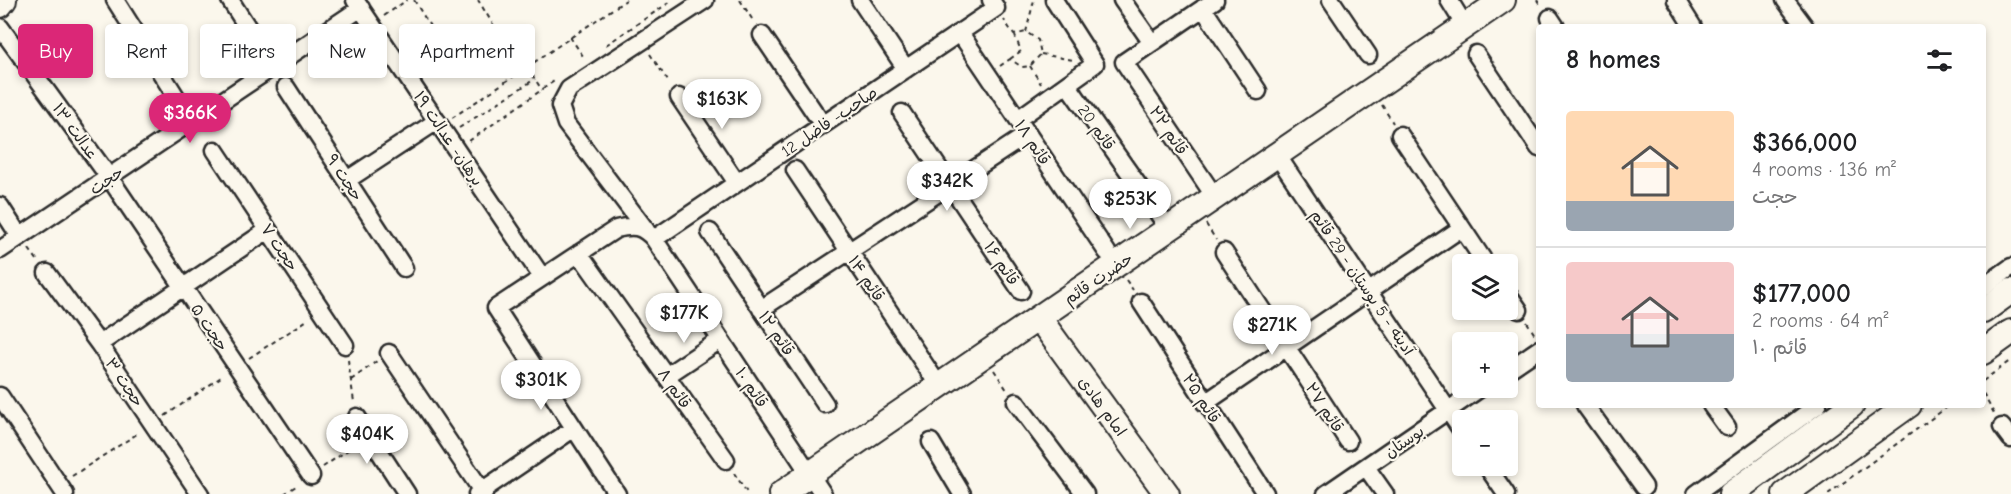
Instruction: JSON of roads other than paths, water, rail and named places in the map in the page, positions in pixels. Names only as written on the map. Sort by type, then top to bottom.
[{"type":"street","points":[[0,5],[4,0]]},
{"type":"street","points":[[115,0],[192,122]]},
{"type":"street","points":[[230,0],[245,24]]},
{"type":"street","name":"قائم ۱۰","points":[[705,0],[569,89],[561,106],[567,124],[650,235],[816,484]]},
{"type":"street","points":[[860,0],[906,69]]},
{"type":"street","points":[[1018,119],[1095,64],[1054,0]]},
{"type":"street","points":[[1122,0],[1152,43],[1209,4],[1258,91]]},
{"type":"street","points":[[1331,0],[1368,55]]},
{"type":"street","points":[[1449,0],[1465,26]]},
{"type":"street","name":"حضرت قائم","points":[[781,494],[816,484],[939,386],[1039,318],[1112,258],[1169,228],[1503,0]]},
{"type":"street","points":[[1676,0],[1691,24]]},
{"type":"street","points":[[1785,0],[1803,24]]},
{"type":"street","name":"حجت","points":[[296,50],[358,4]]},
{"type":"street","name":"برهان- عدالت ۱۹","points":[[358,4],[542,277]]},
{"type":"street","name":"صاحب- فاضل 12","points":[[650,235],[737,183],[960,33],[994,4]]},
{"type":"street","name":"عدالت ۱۳","points":[[0,27],[110,177]]},
{"type":"street","name":"قائم ۱۸","points":[[960,33],[1112,258]]},
{"type":"street","points":[[762,35],[823,125]]},
{"type":"street","name":"قائم ۲۲","points":[[1152,43],[1124,62],[1206,203]]},
{"type":"street","points":[[1476,54],[1536,144]]},
{"type":"street","name":"حجت","points":[[0,250],[257,78]]},
{"type":"street","name":"قائم 20","points":[[1067,84],[1169,228]]},
{"type":"street","name":"حجت ۹","points":[[286,87],[404,268]]},
{"type":"street","points":[[679,97],[737,183]]},
{"type":"street","name":"قائم ۱۶","points":[[902,113],[1021,291]]},
{"type":"street","points":[[347,180],[442,128]]},
{"type":"street","points":[[761,309],[1028,134]]},
{"type":"street","points":[[1400,135],[1479,254]]},
{"type":"street","name":"حجت ۷","points":[[215,150],[345,345]]},
{"type":"street","name":"آدینه - 5 بوستان - 29 قائم","points":[[1277,155],[1452,415]]},
{"type":"street","name":"قائم ۱۴","points":[[795,170],[939,386]]},
{"type":"street","name":"حجت ۵","points":[[110,177],[310,476]]},
{"type":"street","points":[[0,206],[20,237]]},
{"type":"street","points":[[617,494],[496,308],[616,229],[634,225],[650,235]]},
{"type":"street","points":[[1205,403],[1460,229]]},
{"type":"street","points":[[99,344],[268,230]]},
{"type":"street","name":"قائم ۱۲","points":[[710,232],[825,404]]},
{"type":"street","name":"قائم ۲۷","points":[[1224,252],[1348,441]]},
{"type":"street","name":"قائم ۸","points":[[579,253],[726,460]]},
{"type":"street","points":[[1990,293],[2011,267]]},
{"type":"street","name":"حجت ۳","points":[[47,273],[99,344],[200,494]]},
{"type":"street","name":"قائم ۲۵","points":[[1141,302],[1265,493]]},
{"type":"street","name":"امام هادی","points":[[1039,318],[1167,494]]},
{"type":"street","points":[[1986,350],[2011,332]]},
{"type":"street","points":[[666,376],[720,340]]},
{"type":"street","points":[[1518,363],[1536,350]]},
{"type":"street","points":[[389,353],[481,493],[573,429]]},
{"type":"street","points":[[0,396],[62,489]]},
{"type":"street","name":"بوستان","points":[[1326,494],[1466,398]]},
{"type":"street","points":[[1016,402],[1080,492]]},
{"type":"street","points":[[1586,408],[1644,487]]},
{"type":"street","points":[[1713,408],[1727,427]]},
{"type":"street","points":[[1696,494],[1810,408]]},
{"type":"street","points":[[1731,494],[1848,408]]},
{"type":"street","points":[[1785,494],[1905,408]]},
{"type":"street","points":[[357,417],[407,494]]},
{"type":"street","points":[[931,442],[962,494]]},
{"type":"street","points":[[1366,467],[1385,494]]},
{"type":"street","points":[[1494,476],[1506,494]]}]
